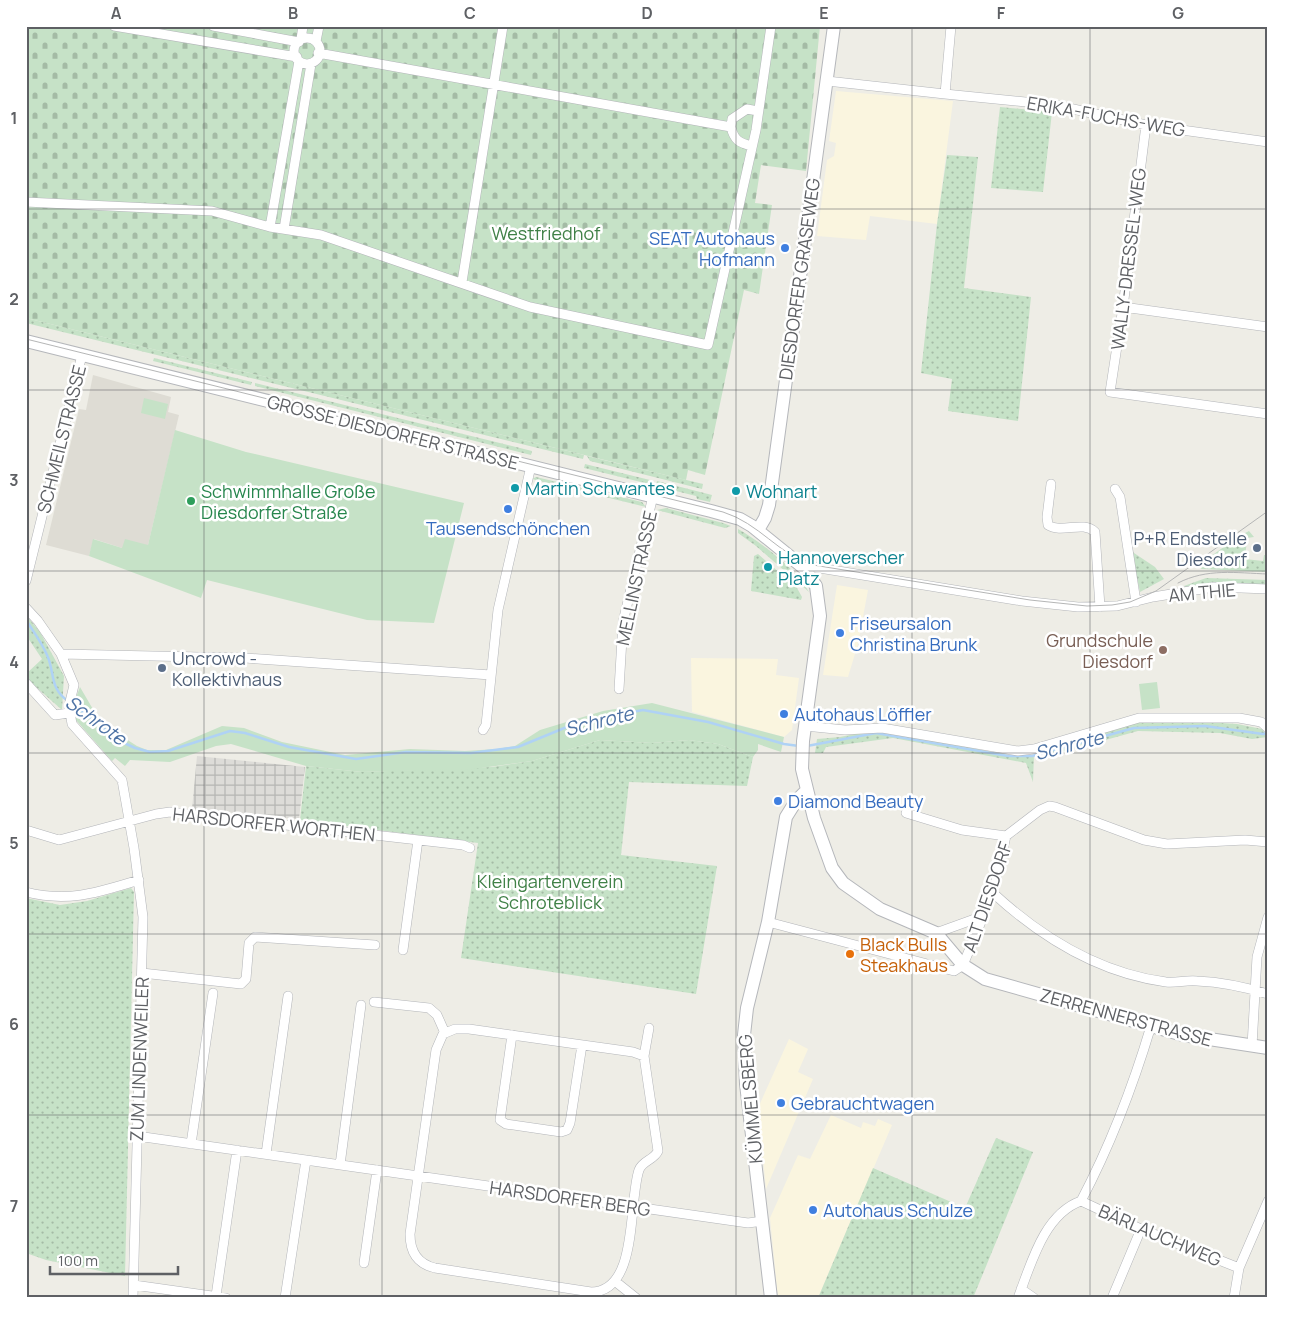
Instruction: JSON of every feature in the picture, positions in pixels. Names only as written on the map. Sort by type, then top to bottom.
[{"type":"main road","name":"DIESDORFER GRASEWEG","points":[[758,530],[765,518],[769,505],[834,26]]},
{"type":"main road","name":"GROSSE DIESDORFER STRASSE","points":[[26,341],[731,516],[758,530],[800,565],[813,579],[820,610],[802,747],[803,775],[806,790],[826,857],[839,879],[885,912],[936,932]]},
{"type":"main road","name":"KÜMMELSBERG","points":[[771,1298],[743,1046],[746,1013],[768,922],[787,816],[796,801],[806,790]]},
{"type":"main road","name":"ZERRENNERSTRASSE","points":[[936,932],[963,965],[985,979],[1197,1038],[1268,1048]]},
{"type":"street","points":[[114,26],[298,59],[302,64],[312,64]]},
{"type":"street","points":[[213,26],[300,41],[308,37],[316,41]]},
{"type":"street","points":[[270,226],[298,59],[296,49],[303,26]]},
{"type":"street","points":[[284,229],[312,64],[318,53],[316,41],[319,26]]},
{"type":"street","points":[[462,282],[503,26]]},
{"type":"street","points":[[26,202],[212,211],[270,226],[321,236],[462,282],[530,307],[708,345],[752,146],[771,26]]},
{"type":"street","points":[[945,94],[951,26]]},
{"type":"street","points":[[318,53],[731,127]]},
{"type":"street","name":"ERIKA-FUCHS-WEG","points":[[827,81],[1055,105],[1146,124],[1268,142]]},
{"type":"street","points":[[752,146],[740,143],[733,138],[732,119],[747,110],[758,111]]},
{"type":"street","name":"WALLY-DRESSEL-WEG","points":[[1146,124],[1123,307],[1110,392],[1268,414]]},
{"type":"street","points":[[1123,307],[1268,327]]},
{"type":"street","name":"SCHMEILSTRASSE","points":[[26,581],[82,355]]},
{"type":"street","points":[[483,730],[486,725],[505,575],[531,466]]},
{"type":"street","points":[[1051,484],[1047,517],[1048,525],[1061,529],[1087,527],[1094,532],[1100,607]]},
{"type":"street","points":[[1114,489],[1120,497],[1136,602]]},
{"type":"street","name":"MELLINSTRASSE","points":[[619,689],[623,622],[653,496]]},
{"type":"street","name":"AM THIE","points":[[800,565],[1022,601],[1100,607],[1214,587],[1268,589]]},
{"type":"street","points":[[26,608],[38,621],[61,654],[74,690],[69,710],[55,714],[26,683]]},
{"type":"street","points":[[61,654],[245,658],[491,675]]},
{"type":"street","name":"ZUM LINDENWEILER","points":[[69,710],[72,724],[81,737],[120,777],[130,821],[139,880],[143,917],[133,1298]]},
{"type":"street","points":[[805,726],[845,730],[882,728],[1018,751],[1034,750],[1139,718],[1240,718],[1257,720],[1267,727]]},
{"type":"street","name":"ALT DIESDORF","points":[[963,965],[992,893],[1006,836],[1040,810],[1049,806],[1112,826],[1144,840],[1187,844],[1245,840],[1268,842]]},
{"type":"street","name":"HARSDORFER WORTHEN","points":[[26,830],[59,840],[161,813],[174,812],[463,845],[470,848]]},
{"type":"street","points":[[906,813],[962,830],[1006,836]]},
{"type":"street","points":[[403,950],[418,840]]},
{"type":"street","points":[[26,892],[58,898],[86,895],[139,880]]},
{"type":"street","points":[[992,893],[1038,932],[1100,964],[1158,980],[1209,982],[1268,994]]},
{"type":"street","points":[[936,932],[983,916]]},
{"type":"street","points":[[1252,1046],[1257,957],[1268,917]]},
{"type":"street","points":[[768,922],[949,971],[958,970],[963,965]]},
{"type":"street","points":[[142,973],[241,984],[246,978],[248,945],[255,937],[375,945]]},
{"type":"street","points":[[191,1144],[213,993]]},
{"type":"street","points":[[266,1154],[288,996]]},
{"type":"street","points":[[374,1002],[429,1008],[437,1015],[445,1033]]},
{"type":"street","points":[[340,1165],[361,1005]]},
{"type":"street","points":[[1034,1298],[1020,1293],[1048,1227],[1069,1205],[1081,1201],[1095,1174],[1139,1068],[1151,1026]]},
{"type":"street","points":[[644,1056],[636,1052],[460,1028],[445,1033],[440,1039],[436,1050],[418,1176],[410,1243],[415,1255],[427,1266],[592,1292],[605,1290],[616,1282],[624,1266],[640,1168],[658,1150],[644,1056],[649,1028]]},
{"type":"street","points":[[512,1036],[500,1120],[506,1124],[561,1132],[567,1130],[570,1123],[582,1045]]},
{"type":"street","name":"HARSDORFER BERG","points":[[137,1136],[633,1208],[748,1223],[763,1221]]},
{"type":"street","points":[[216,1296],[237,1150]]},
{"type":"street","points":[[285,1298],[306,1160]]},
{"type":"street","points":[[364,1263],[377,1170]]},
{"type":"street","name":"BÄRLAUCHWEG","points":[[1081,1201],[1142,1229],[1238,1268]]},
{"type":"street","points":[[1234,1298],[1238,1268],[1268,1201]]},
{"type":"street","points":[[1112,1298],[1142,1229]]},
{"type":"street","points":[[616,1282],[636,1298]]},
{"type":"street","points":[[134,1285],[226,1298]]},
{"type":"shaded area","points":[[836,91],[953,101],[937,224],[870,216],[866,240],[817,236],[827,160],[834,156],[836,143],[829,141]]},
{"type":"shaded area","points":[[93,375],[171,397],[168,412],[179,415],[148,545],[122,548],[94,539],[89,556],[46,545],[79,409],[86,410]]},
{"type":"shaded area","points":[[837,585],[868,590],[858,644],[848,677],[823,675]]},
{"type":"shaded area","points":[[691,658],[778,659],[776,675],[799,678],[792,730],[784,737],[692,712]]},
{"type":"shaded area","points":[[197,756],[305,767],[299,819],[192,809]]},
{"type":"shaded area","points":[[789,1039],[808,1049],[798,1072],[813,1079],[766,1189],[758,1108]]},
{"type":"shaded area","points":[[831,1115],[861,1128],[863,1122],[875,1126],[878,1119],[892,1125],[818,1298],[778,1298],[770,1218],[798,1155],[810,1159]]},
{"type":"green space","name":"Westfriedhof","points":[[26,26],[820,26],[806,171],[761,165],[755,203],[772,205],[759,294],[744,290],[705,475],[688,470],[686,480],[26,318]]},
{"type":"green space","points":[[1000,107],[1052,112],[1043,192],[991,188]]},
{"type":"green space","points":[[947,155],[978,157],[964,288],[1031,297],[1018,421],[948,411],[952,379],[921,373],[937,224]]},
{"type":"green space","points":[[26,318],[584,455],[583,459],[26,323]]},
{"type":"green space","points":[[154,358],[252,382],[251,385],[153,361]]},
{"type":"green space","points":[[255,383],[532,451],[531,455],[255,386]]},
{"type":"green space","points":[[144,398],[168,404],[165,419],[141,413]]},
{"type":"green space","points":[[175,430],[246,452],[464,503],[434,623],[367,620],[207,580],[201,598],[89,556],[93,539],[122,548],[125,539],[148,545]]},
{"type":"green space","points":[[587,456],[703,484],[702,489],[590,461]]},
{"type":"green space","points":[[585,464],[654,481],[653,485],[584,468]]},
{"type":"green space","points":[[536,477],[642,502],[646,507],[532,479]]},
{"type":"green space","points":[[657,481],[712,495],[710,502],[697,499],[696,496],[656,486]]},
{"type":"green space","points":[[666,508],[731,526],[725,528],[657,510]]},
{"type":"green space","points":[[738,529],[757,541],[787,565],[809,592],[756,546],[738,533]]},
{"type":"green space","points":[[1249,531],[1254,537],[1247,538],[1245,559],[1263,561],[1264,555],[1268,555],[1268,572],[1202,569],[1199,567],[1200,564]]},
{"type":"green space","points":[[1131,551],[1155,567],[1164,579],[1140,592]]},
{"type":"green space","points":[[758,554],[797,588],[802,597],[801,600],[751,591],[754,556]]},
{"type":"green space","points":[[1206,578],[1268,580],[1268,586],[1184,586]]},
{"type":"green space","points":[[26,615],[40,632],[64,676],[62,710],[26,678],[26,674],[42,659],[26,635]]},
{"type":"green space","points":[[1157,682],[1160,708],[1142,710],[1139,684]]},
{"type":"green space","points":[[80,687],[101,723],[137,746],[147,750],[166,750],[222,726],[244,728],[282,742],[345,755],[410,749],[465,751],[497,749],[515,746],[540,730],[603,711],[652,703],[784,737],[781,752],[758,744],[758,750],[753,757],[718,744],[689,740],[652,743],[600,740],[532,761],[474,769],[362,772],[306,766],[231,744],[216,746],[170,762],[130,760],[125,766],[115,758],[112,761],[75,719],[73,705]]},
{"type":"green space","points":[[1206,722],[1237,724],[1262,729],[1268,737],[1252,739],[1220,733],[1138,731],[1044,757],[1041,750],[1136,723]]},
{"type":"green space","points":[[864,732],[893,733],[1008,755],[1034,755],[1033,782],[1026,763],[893,738],[826,747],[823,753],[815,753],[817,739]]},
{"type":"green space","name":"Kleingartenverein Schroteblick","points":[[600,740],[652,743],[689,740],[718,744],[753,757],[747,786],[629,782],[621,855],[717,866],[696,994],[461,958],[478,843],[300,820],[306,766],[362,772],[492,767],[532,761]]},
{"type":"green space","points":[[131,888],[134,892],[125,1276],[46,1260],[26,1253],[26,898],[60,905],[87,901]]},
{"type":"green space","points":[[996,1138],[1033,1152],[973,1298],[818,1298],[873,1168],[965,1208]]},
{"type":"waterway","name":"Schrote","points":[[26,620],[47,655],[53,680],[58,691],[68,701]]},
{"type":"waterway","name":"Schrote","points":[[72,704],[120,741],[150,752],[168,751],[230,731],[245,733],[289,747],[356,759],[406,752],[471,753],[518,747],[579,722],[643,710],[708,722],[784,744],[799,746]]},
{"type":"waterway","name":"Schrote","points":[[807,746],[876,733],[1008,756],[1032,756],[1134,728],[1205,726],[1263,734],[1268,733]]},
{"type":"tram line","points":[[26,339],[723,512],[736,517],[790,554],[813,565],[1030,600],[1087,606],[1130,602],[1156,591],[1268,511]]},
{"type":"tram line","points":[[1178,583],[1189,578],[1211,573],[1268,574]]},
{"type":"place","name":"SEAT Autohaus Hofmann","points":[[785,248]]},
{"type":"place","name":"Martin Schwantes","points":[[515,488]]},
{"type":"place","name":"Wohnart","points":[[736,491]]},
{"type":"place","name":"Schwimmhalle Große Diesdorfer Straße","points":[[191,501]]},
{"type":"place","name":"Tausendschönchen","points":[[508,509]]},
{"type":"place","name":"P+R Endstelle Diesdorf","points":[[1257,548]]},
{"type":"place","name":"Hannoverscher Platz","points":[[768,567]]},
{"type":"place","name":"Friseursalon Christina Brunk","points":[[840,633]]},
{"type":"place","name":"Grundschule Diesdorf","points":[[1163,650]]},
{"type":"place","name":"Uncrowd - Kollektivhaus","points":[[162,668]]},
{"type":"place","name":"Autohaus Löffler","points":[[784,714]]},
{"type":"place","name":"Diamond Beauty","points":[[778,801]]},
{"type":"place","name":"Black Bulls Steakhaus","points":[[850,954]]},
{"type":"place","name":"Gebrauchtwagen","points":[[781,1103]]},
{"type":"place","name":"Autohaus Schulze","points":[[813,1210]]}]
